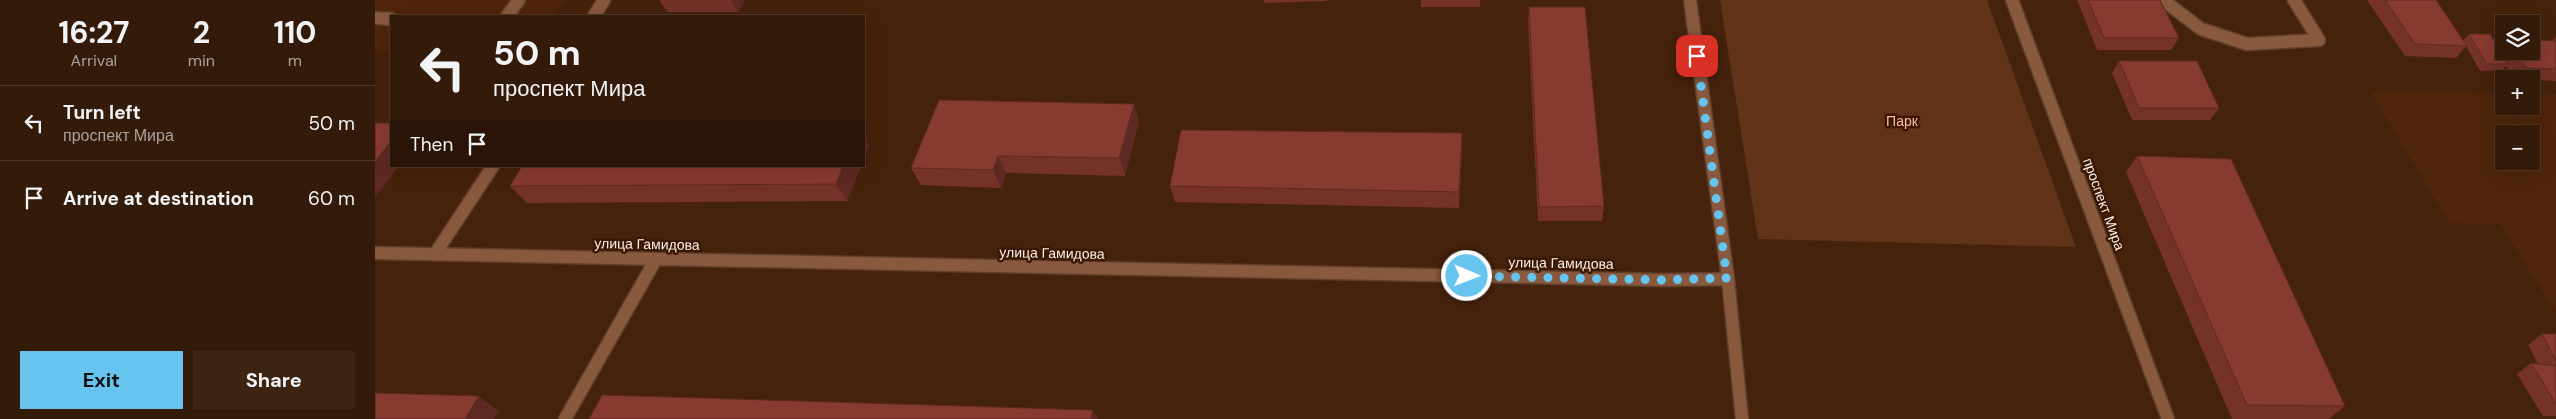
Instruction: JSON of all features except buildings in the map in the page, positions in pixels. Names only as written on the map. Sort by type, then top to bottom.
[{"type":"street","points":[[508,15],[519,0]]},
{"type":"street","points":[[594,15],[604,0]]},
{"type":"street","points":[[1690,0],[1727,278],[1742,419]]},
{"type":"street","name":"проспект Мира","points":[[2012,0],[2168,419]]},
{"type":"street","points":[[2163,0],[2201,28],[2247,44],[2319,40],[2293,0]]},
{"type":"street","points":[[375,18],[390,19]]},
{"type":"street","points":[[435,254],[492,167]]},
{"type":"street","name":"улица Гамидова","points":[[375,253],[1654,280],[1727,278]]},
{"type":"street","points":[[565,419],[656,259]]},
{"type":"shaded area","points":[[375,0],[566,0],[555,15],[390,15],[390,52],[375,52]]},
{"type":"shaded area","points":[[2370,91],[2495,93],[2495,115],[2540,115],[2540,94],[2556,94],[2556,313],[2500,224],[2449,223]]},
{"type":"green space","name":"Парк","points":[[1720,0],[1987,0],[2076,247],[1758,239]]},
{"type":"route","points":[[1467,276],[1664,280],[1727,278],[1697,56]]}]
